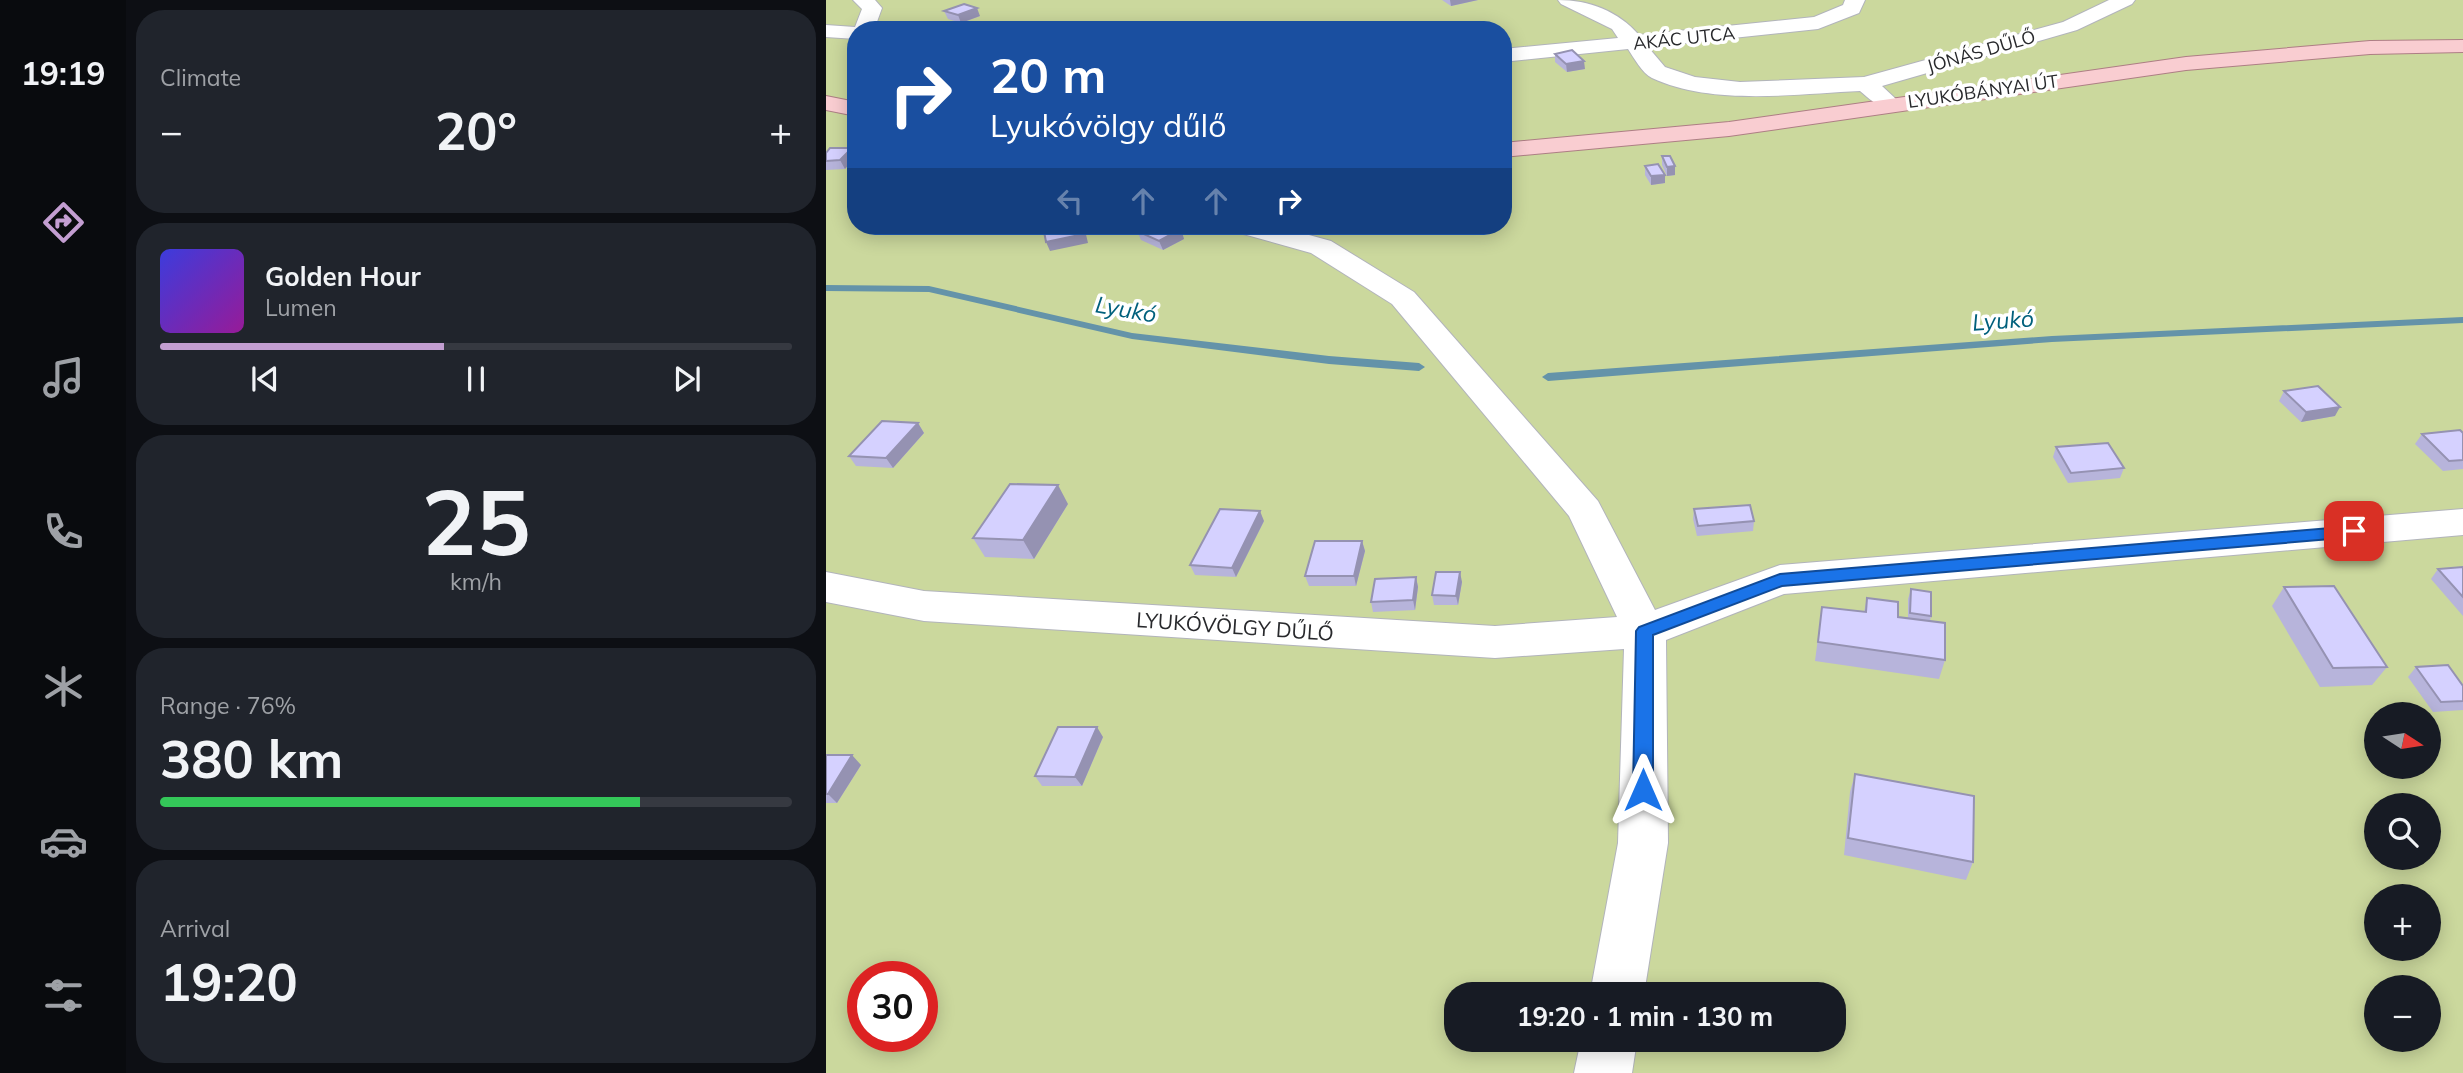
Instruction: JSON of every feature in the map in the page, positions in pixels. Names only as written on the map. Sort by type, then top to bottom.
[{"type":"main road","name":"LYUKÓBÁNYAI ÚT","points":[[1512,149],[1628,141],[1731,129],[2167,65],[2290,52],[2463,46]]},
{"type":"main road","points":[[826,103],[847,107]]},
{"type":"street","points":[[863,0],[872,8],[867,21]]},
{"type":"street","name":"JÓNÁS DŰLŐ","points":[[1568,0],[1619,25],[1657,72],[1692,83],[1740,89],[1866,83],[2070,26],[2125,0]]},
{"type":"street","name":"AKÁC UTCA","points":[[1512,55],[1818,23],[1852,9],[1855,0]]},
{"type":"street","points":[[826,31],[847,32]]},
{"type":"street","points":[[1866,83],[1891,104]]},
{"type":"street","points":[[1278,235],[1321,247],[1403,298],[1585,510],[1645,631],[1643,843],[1619,982]]},
{"type":"street","name":"LYUKÓVÖLGY DŰLŐ","points":[[826,587],[924,606],[1495,642],[1645,631],[1780,580],[2463,522]]},
{"type":"street","points":[[1604,1073],[1607,1052]]},
{"type":"green space","points":[[826,0],[2463,0],[2463,1073],[826,1073]]},
{"type":"building","points":[[964,4],[977,8],[958,15],[944,11]]},
{"type":"building","points":[[1572,50],[1584,61],[1566,64],[1555,54]]},
{"type":"building","points":[[830,148],[847,148],[847,153],[840,160],[826,161],[826,153]]},
{"type":"building","points":[[1662,156],[1670,156],[1675,166],[1667,167]]},
{"type":"building","points":[[1658,164],[1665,175],[1651,176],[1645,166]]},
{"type":"building","points":[[1045,235],[1079,235],[1046,242]]},
{"type":"building","points":[[1146,235],[1170,235],[1159,241]]},
{"type":"building","points":[[2318,386],[2340,407],[2306,412],[2284,391]]},
{"type":"building","points":[[882,421],[918,423],[886,458],[849,456]]},
{"type":"building","points":[[2460,430],[2463,433],[2463,460],[2449,461],[2422,434]]},
{"type":"building","points":[[2108,443],[2124,468],[2071,473],[2056,447]]},
{"type":"building","points":[[1010,484],[1058,485],[1023,540],[973,538]]},
{"type":"building","points":[[1750,505],[1754,521],[1698,526],[1694,509]]},
{"type":"building","points":[[1220,509],[1260,511],[1232,568],[1190,565]]},
{"type":"building","points":[[1315,541],[1362,541],[1354,576],[1305,576]]},
{"type":"building","points":[[2463,567],[2463,597],[2438,569]]},
{"type":"building","points":[[1436,572],[1460,572],[1456,596],[1432,595]]},
{"type":"building","points":[[1416,577],[1413,600],[1371,602],[1375,579]]},
{"type":"building","points":[[2334,586],[2387,667],[2333,668],[2284,587]]},
{"type":"building","points":[[1911,589],[1931,592],[1931,616],[1910,613]]},
{"type":"building","points":[[1867,598],[1898,602],[1898,617],[1945,623],[1945,660],[1818,642],[1822,607],[1866,612]]},
{"type":"building","points":[[2448,665],[2463,686],[2463,701],[2441,702],[2416,667]]},
{"type":"building","points":[[1058,727],[1097,727],[1075,777],[1035,776]]},
{"type":"building","points":[[826,755],[852,755],[828,794],[826,794]]},
{"type":"building","points":[[1855,774],[1974,796],[1973,862],[1848,838]]},
{"type":"waterway","name":"Lyukó","points":[[826,288],[929,289],[1132,336],[1329,360],[1419,367]]},
{"type":"waterway","name":"Lyukó","points":[[1548,377],[2052,339],[2463,320]]},
{"type":"route","points":[[1643,790],[1645,631],[1780,580],[2354,531]]}]
